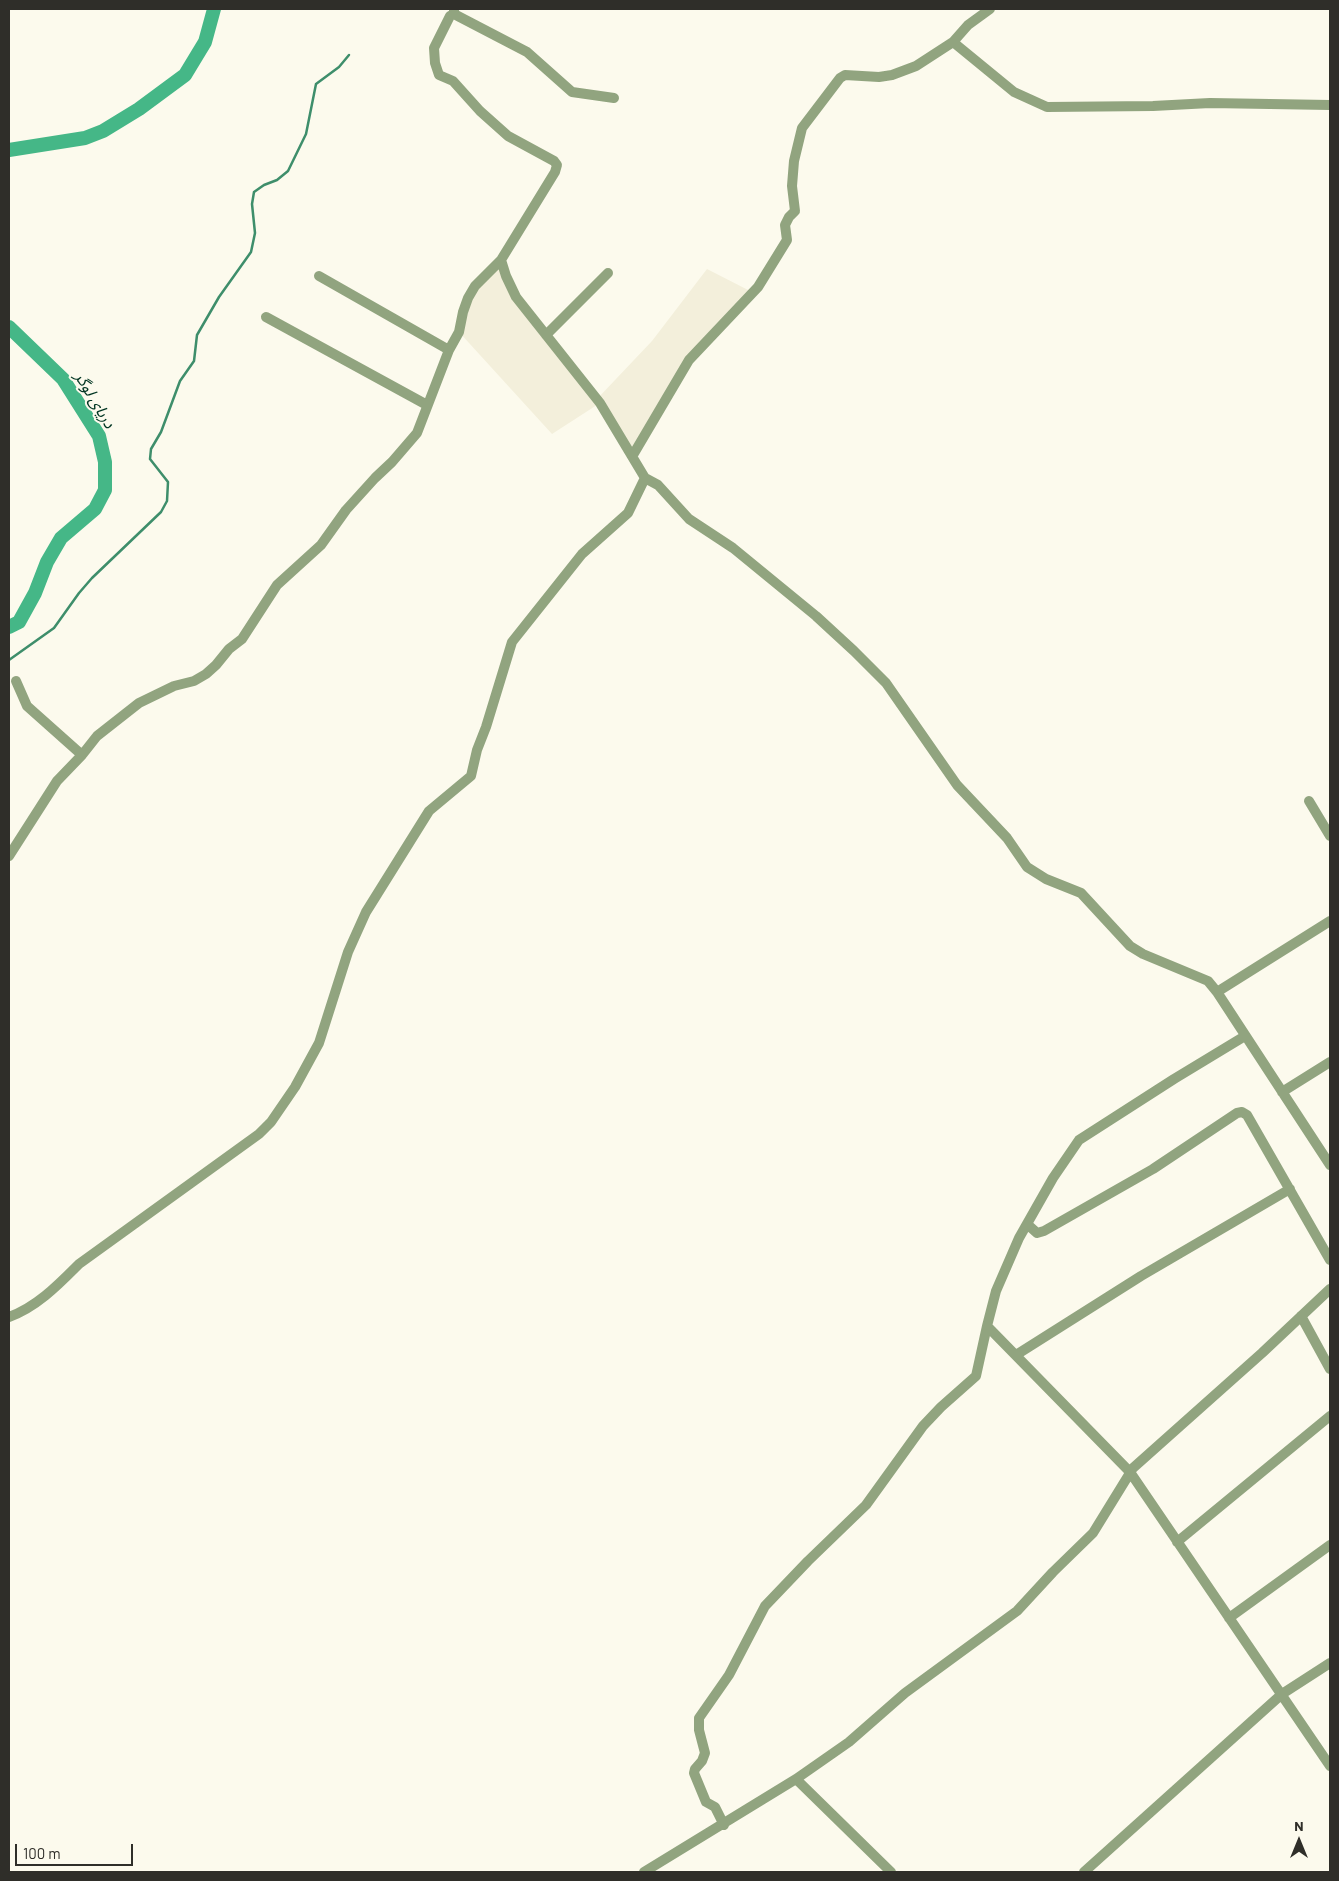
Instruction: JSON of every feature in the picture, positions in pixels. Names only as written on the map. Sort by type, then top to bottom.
[{"type":"street","points":[[633,455],[689,360],[758,286],[781,251],[787,240],[785,225],[794,211],[792,186],[794,161],[802,128],[840,78],[845,75],[867,77],[892,75],[916,66],[953,42],[968,25],[990,9]]},
{"type":"street","points":[[9,856],[57,781],[97,736],[139,703],[174,686],[194,681],[206,674],[229,649],[242,639],[277,585],[321,545],[346,510],[417,433],[449,350],[459,332],[463,312],[475,286],[501,260],[555,172],[556,165],[548,158],[508,136],[480,111],[453,81],[439,75],[434,60],[434,48],[450,16],[454,11],[527,52],[572,92],[614,98]]},
{"type":"street","points":[[953,42],[1014,92],[1047,107],[1153,106],[1210,102],[1330,105]]},
{"type":"street","points":[[501,260],[516,297],[600,403],[633,455],[645,478],[658,486],[689,519],[733,548],[816,616],[886,683],[957,786],[1007,838],[1027,866],[1046,879],[1081,893],[1130,946],[1144,954],[1208,981],[1330,1165]]},
{"type":"street","points":[[546,335],[608,273]]},
{"type":"street","points":[[319,276],[449,350]]},
{"type":"street","points":[[266,317],[427,406]]},
{"type":"street","points":[[9,1317],[54,1289],[79,1264],[259,1134],[271,1122],[295,1087],[318,1043],[348,952],[366,912],[429,812],[471,776],[477,750],[486,728],[512,642],[582,554],[628,513],[645,478]]},
{"type":"street","points":[[16,682],[27,706],[82,755]]},
{"type":"street","points":[[1309,801],[1330,836]]},
{"type":"street","points":[[1217,992],[1330,921]]},
{"type":"street","points":[[724,1825],[714,1807],[706,1802],[694,1773],[694,1769],[702,1761],[705,1752],[699,1730],[699,1718],[729,1675],[765,1606],[866,1505],[923,1426],[976,1376],[996,1291],[1019,1238],[1053,1178],[1079,1140],[1245,1036]]},
{"type":"street","points":[[1282,1092],[1330,1062]]},
{"type":"street","points":[[1027,1224],[1036,1233],[1044,1232],[1153,1168],[1236,1113],[1242,1112],[1247,1114],[1330,1260]]},
{"type":"street","points":[[1016,1355],[1141,1276],[1290,1189]]},
{"type":"street","points":[[644,1872],[724,1825],[796,1779],[860,1733],[905,1694],[1017,1611],[1093,1533],[1130,1472],[1330,1289]]},
{"type":"street","points":[[1301,1316],[1330,1369]]},
{"type":"street","points":[[987,1326],[1130,1472],[1330,1766]]},
{"type":"street","points":[[1177,1542],[1330,1416]]},
{"type":"street","points":[[1229,1618],[1330,1545]]},
{"type":"street","points":[[1084,1872],[1282,1694],[1330,1663]]},
{"type":"street","points":[[796,1779],[891,1872]]},
{"type":"shaded area","points":[[501,260],[506,276],[597,399],[652,341],[707,269],[752,292],[705,344],[633,455],[600,403],[552,434],[459,332],[468,298]]},
{"type":"waterway","name":"دریای لوگر","points":[[9,150],[85,138],[103,131],[139,109],[185,75],[205,42],[214,9]]},
{"type":"waterway","points":[[9,660],[54,628],[92,578],[161,512],[167,501],[168,482],[150,459],[151,449],[161,432],[180,381],[194,361],[197,335],[219,297],[251,252],[255,233],[252,204],[254,192],[264,185],[277,180],[288,171],[306,134],[316,84],[339,67],[349,55]]},
{"type":"waterway","name":"دریای لوگر","points":[[9,327],[63,379],[99,436],[105,462],[105,490],[95,509],[61,538],[47,562],[35,593],[19,622],[9,627]]}]
